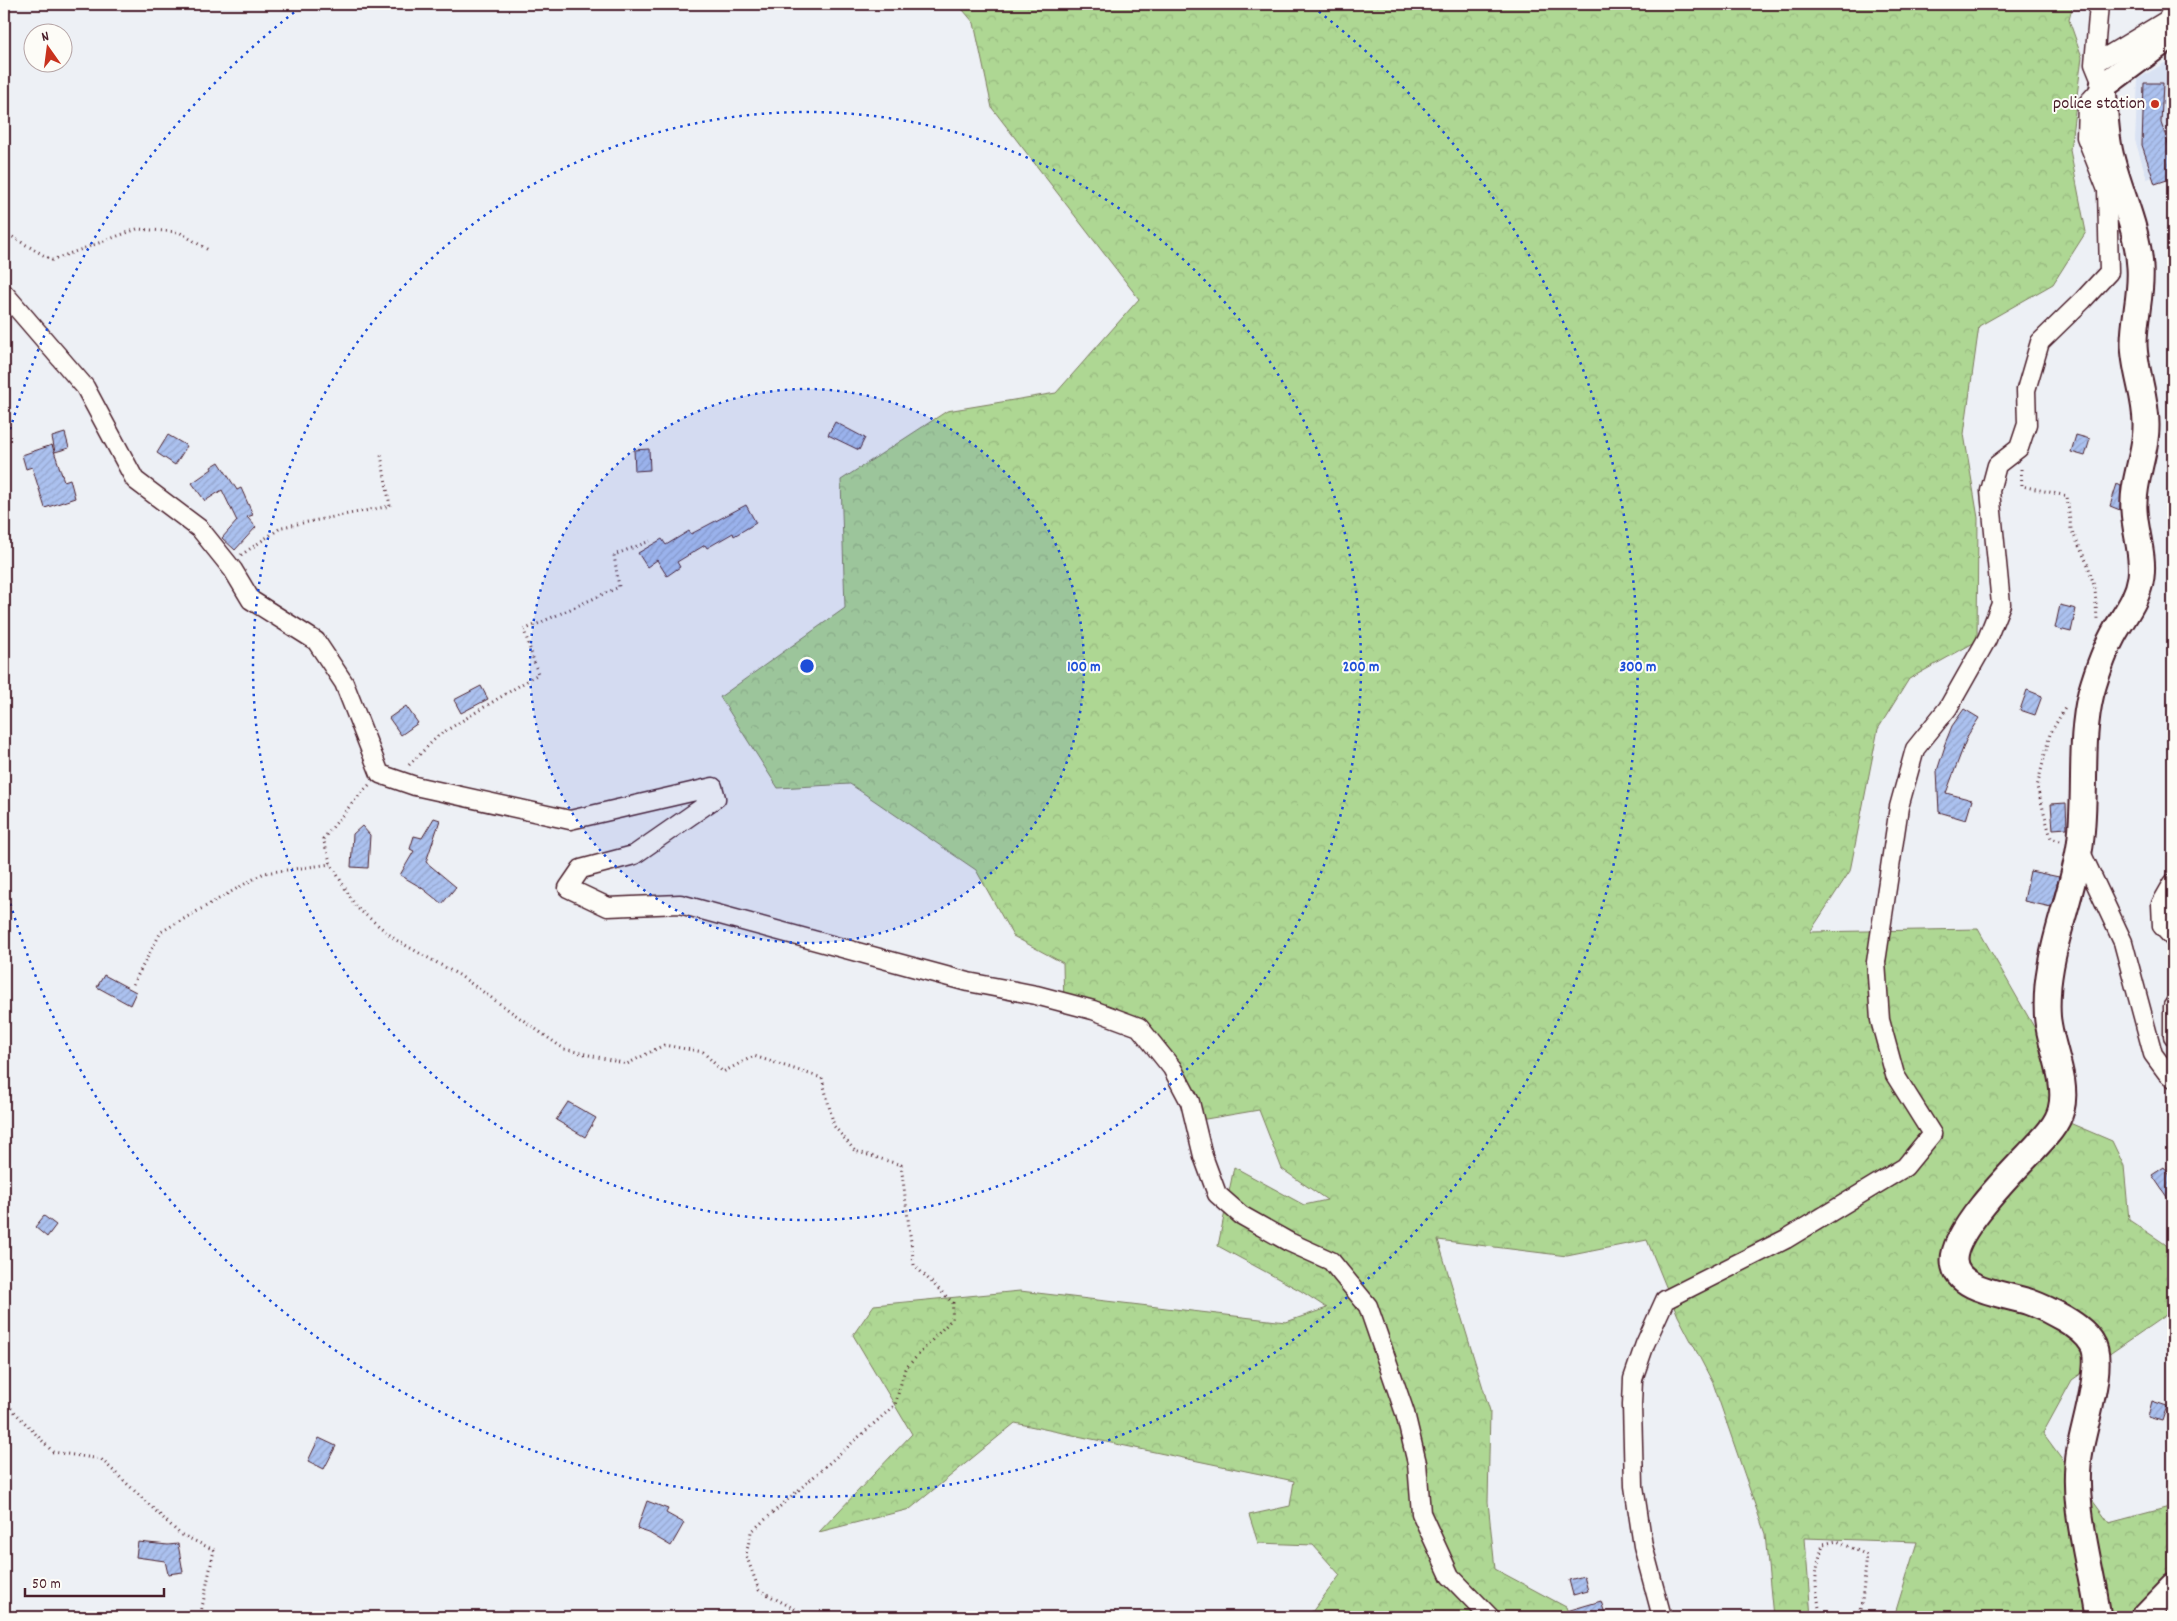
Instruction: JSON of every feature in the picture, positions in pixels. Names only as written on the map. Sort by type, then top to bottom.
[{"type":"main road","points":[[2098,1617],[2080,1510],[2079,1456],[2097,1368],[2098,1353],[2090,1338],[2074,1325],[2031,1303],[1984,1290],[1963,1280],[1954,1265],[1955,1248],[1971,1222],[1997,1189],[2045,1136],[2062,1109],[2062,1087],[2048,1021],[2048,984],[2080,838],[2084,784],[2084,726],[2101,663],[2115,631],[2134,603],[2141,576],[2133,508],[2137,474],[2146,429],[2144,405],[2135,362],[2134,340],[2140,266],[2132,224],[2110,156],[2099,75],[2163,50],[2173,34]]},
{"type":"main road","points":[[2144,1617],[2173,1587]]},
{"type":"street","points":[[1662,1617],[1643,1546],[1634,1486],[1632,1405],[1633,1379],[1645,1344],[1665,1300],[1786,1239],[1897,1172],[1905,1167],[1932,1134],[1895,1075],[1880,1020],[1876,962],[1899,807],[1915,749],[1948,708],[1987,638],[2002,604],[1990,491],[1997,465],[2019,448],[2027,424],[2026,390],[2040,342],[2109,272],[2107,190],[2086,138],[2088,104],[2099,75],[2099,4]]},
{"type":"street","points":[[2099,75],[2167,20],[2173,8]]},
{"type":"street","points":[[4,293],[85,387],[136,480],[200,529],[232,570],[251,600],[316,641],[344,683],[380,774],[415,786],[570,820],[713,787],[716,798],[634,855],[581,869],[568,888],[608,907],[680,904],[968,982],[1036,995],[1083,1008],[1139,1027],[1172,1068],[1190,1102],[1203,1156],[1217,1194],[1241,1216],[1290,1242],[1331,1260],[1368,1306],[1405,1413],[1417,1463],[1421,1514],[1450,1576],[1490,1617]]},
{"type":"street","points":[[2080,838],[2123,942],[2153,1054],[2173,1078]]},
{"type":"street","points":[[2173,883],[2161,904],[2162,926],[2173,938]]},
{"type":"street","points":[[2173,1006],[2173,1036]]},
{"type":"path","points":[[4,232],[52,260],[137,229],[179,232],[210,251]]},
{"type":"path","points":[[2019,448],[2022,486],[2067,496],[2071,529],[2088,565],[2095,590],[2097,625]]},
{"type":"path","points":[[232,570],[236,559],[282,527],[390,506],[381,455]]},
{"type":"path","points":[[415,786],[408,766],[439,735],[538,674],[524,630],[619,586],[614,555],[650,541]]},
{"type":"path","points":[[2070,701],[2050,734],[2037,787],[2051,838],[2066,843],[2080,838]]},
{"type":"path","points":[[380,774],[353,802],[323,839],[331,864],[356,907],[396,940],[459,975],[564,1049],[627,1064],[664,1045],[703,1052],[723,1072],[754,1056],[822,1078],[834,1126],[855,1151],[901,1165],[914,1264],[952,1303],[952,1319],[905,1369],[895,1405],[751,1532],[746,1555],[759,1590],[804,1614],[821,1617]]},
{"type":"path","points":[[133,984],[161,932],[264,873],[331,864]]},
{"type":"path","points":[[4,1401],[53,1452],[101,1459],[180,1534],[214,1550],[200,1617]]},
{"type":"path","points":[[1819,1617],[1820,1602],[1816,1578],[1818,1562],[1823,1544],[1837,1541],[1867,1555],[1862,1602],[1858,1617]]},
{"type":"shaded area","name":"police station","points":[[2173,58],[2173,170],[2147,179],[2135,140],[2138,79]]},
{"type":"green space","points":[[958,4],[2073,4],[2069,20],[2082,57],[2070,150],[2086,232],[2053,284],[1979,326],[1964,434],[1978,518],[1977,641],[1909,679],[1878,729],[1850,871],[1810,932],[1978,929],[2042,1041],[2058,1118],[2112,1141],[2124,1166],[2129,1220],[2165,1244],[2173,1253],[2173,1310],[2072,1380],[2043,1433],[2109,1523],[2173,1506],[2173,1617],[1894,1617],[1917,1542],[1805,1538],[1811,1617],[1773,1617],[1765,1534],[1713,1383],[1678,1316],[1647,1240],[1567,1256],[1438,1240],[1490,1411],[1488,1502],[1495,1569],[1566,1607],[1570,1617],[1282,1617],[1312,1612],[1340,1575],[1313,1545],[1258,1543],[1249,1515],[1290,1506],[1294,1481],[1015,1423],[910,1509],[819,1532],[912,1434],[853,1335],[874,1305],[1020,1291],[1286,1322],[1327,1308],[1301,1291],[1218,1246],[1234,1167],[1304,1205],[1327,1200],[1282,1169],[1259,1110],[1188,1122],[1175,1066],[1141,1019],[1064,1010],[1063,963],[1013,936],[976,870],[850,784],[778,788],[720,697],[845,608],[841,480],[947,411],[1056,393],[1139,299],[992,108],[974,23]]},
{"type":"building","points":[[2144,83],[2163,83],[2161,123],[2173,157],[2173,178],[2155,184],[2142,145]]},
{"type":"building","points":[[835,422],[865,438],[859,450],[828,435]]},
{"type":"building","points":[[65,433],[69,448],[55,452],[52,437]]},
{"type":"building","points":[[168,435],[187,446],[175,465],[157,453]]},
{"type":"building","points":[[2076,435],[2090,439],[2085,456],[2071,452]]},
{"type":"building","points":[[52,445],[64,481],[70,479],[75,498],[45,508],[32,467],[26,469],[22,455]]},
{"type":"building","points":[[649,449],[650,470],[635,471],[634,450]]},
{"type":"building","points":[[219,462],[237,490],[241,488],[253,515],[247,517],[256,527],[235,550],[222,538],[237,521],[222,490],[205,501],[192,483]]},
{"type":"building","points":[[2117,484],[2121,486],[2120,510],[2110,506]]},
{"type":"building","points":[[746,505],[756,523],[734,536],[733,533],[707,548],[705,545],[677,562],[680,567],[667,576],[657,560],[647,567],[638,553],[662,539],[666,545],[689,531],[691,534]]},
{"type":"building","points":[[2060,605],[2076,609],[2071,632],[2055,628]]},
{"type":"building","points":[[481,686],[488,699],[461,713],[454,700]]},
{"type":"building","points":[[2027,690],[2042,696],[2035,715],[2020,710]]},
{"type":"building","points":[[406,706],[418,723],[401,735],[389,718]]},
{"type":"building","points":[[1964,709],[1979,718],[1968,735],[1946,793],[1972,800],[1966,820],[1939,812],[1937,771],[1952,726]]},
{"type":"building","points":[[2066,803],[2067,828],[2053,829],[2051,804]]},
{"type":"building","points":[[434,818],[440,820],[426,862],[456,887],[442,904],[422,888],[400,875],[414,851],[410,849],[414,836],[422,838]]},
{"type":"building","points":[[362,826],[370,835],[368,868],[351,867],[353,834]]},
{"type":"building","points":[[2030,871],[2059,877],[2051,907],[2024,901]]},
{"type":"building","points":[[104,975],[136,992],[130,1005],[97,987]]},
{"type":"building","points":[[568,1102],[596,1118],[585,1137],[556,1120]]},
{"type":"building","points":[[2164,1167],[2173,1180],[2173,1206],[2152,1175]]},
{"type":"building","points":[[44,1216],[56,1225],[47,1237],[35,1227]]},
{"type":"building","points":[[2152,1401],[2167,1406],[2162,1421],[2148,1417]]},
{"type":"building","points":[[319,1438],[336,1446],[324,1469],[308,1461]]},
{"type":"building","points":[[647,1501],[668,1509],[666,1513],[684,1523],[671,1546],[649,1533],[637,1529]]},
{"type":"building","points":[[138,1542],[178,1544],[183,1572],[168,1574],[165,1561],[136,1557]]},
{"type":"building","points":[[1584,1576],[1588,1591],[1573,1595],[1569,1580]]},
{"type":"building","points":[[1601,1601],[1606,1617],[1560,1617],[1560,1613]]},
{"type":"place","name":"police station","points":[[2155,104]]}]
